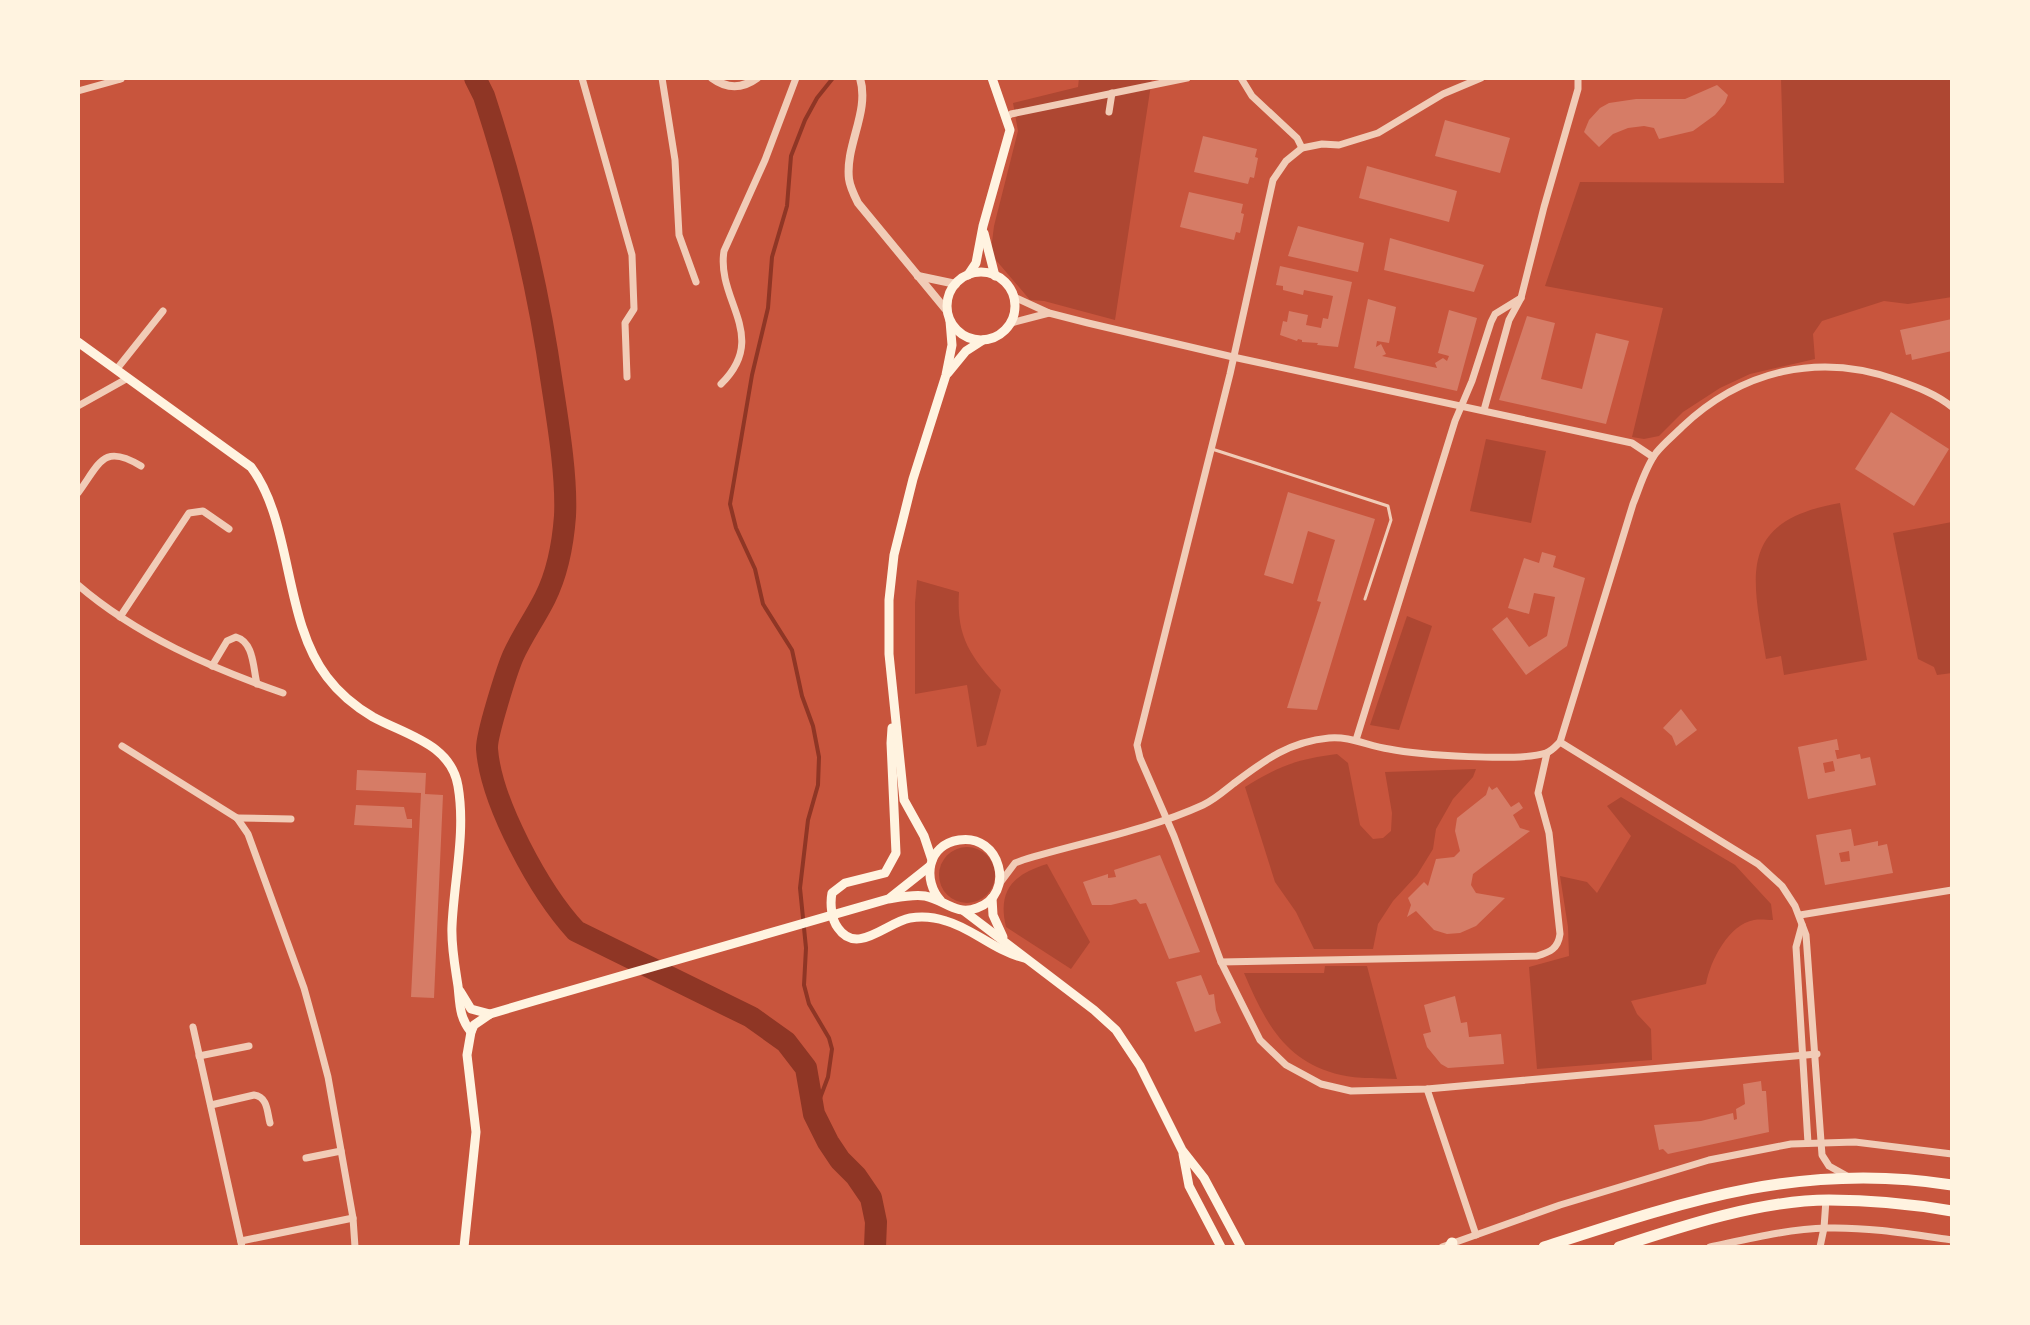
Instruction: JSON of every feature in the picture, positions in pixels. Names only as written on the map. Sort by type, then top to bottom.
[{"type":"main road","points":[[941,901],[930,885],[931,863],[924,836],[904,800],[889,654],[889,600],[894,555],[952,345],[949,297],[956,284],[968,275],[976,263],[983,226],[1008,145],[1010,130],[1007,117],[992,78]]},
{"type":"main road","points":[[983,226],[995,276]]},
{"type":"main road","points":[[946,375],[966,351],[1004,332],[1015,310],[1014,297],[1007,284],[995,276],[968,275]]},
{"type":"main road","points":[[949,316],[958,332],[970,339],[983,340]]},
{"type":"main road","points":[[78,342],[242,459],[257,476],[274,518],[305,632],[327,678],[349,701],[434,747],[452,765],[460,808],[453,952],[461,1017],[471,1032]]},
{"type":"main road","points":[[895,722],[891,743],[896,853],[885,873],[845,883],[832,893],[830,902],[835,924],[845,936],[867,938],[906,918],[924,916],[949,921],[996,949],[1024,958]]},
{"type":"main road","points":[[924,836],[946,845]]},
{"type":"main road","points":[[464,1247],[476,1132],[467,1055],[474,1025],[490,1014],[888,899],[924,896],[941,901],[955,910],[975,909],[992,898],[1000,883],[1000,866],[989,848],[968,839],[946,845],[931,863],[888,899]]},
{"type":"main road","points":[[992,898],[996,925],[1007,944]]},
{"type":"main road","points":[[964,911],[1116,1030],[1140,1066],[1182,1150],[1204,1178],[1241,1247]]},
{"type":"main road","points":[[458,988],[471,1009],[490,1014]]},
{"type":"main road","points":[[1182,1150],[1189,1186],[1221,1247]]},
{"type":"main road","points":[[1544,1247],[1666,1207],[1726,1191],[1782,1182],[1847,1176],[1952,1185]]},
{"type":"main road","points":[[1619,1247],[1690,1224],[1757,1209],[1826,1200],[1918,1205],[1952,1211]]},
{"type":"street","points":[[582,78],[632,255],[634,309],[625,323],[627,377]]},
{"type":"street","points":[[662,78],[675,160],[679,235],[696,282]]},
{"type":"street","points":[[712,78],[728,87],[740,86],[757,78]]},
{"type":"street","points":[[721,384],[736,366],[742,338],[736,308],[724,276],[724,251],[765,160],[796,78]]},
{"type":"street","points":[[860,78],[863,102],[849,164],[853,191],[858,203],[949,316]]},
{"type":"street","points":[[1241,78],[1252,96],[1297,138],[1302,148]]},
{"type":"street","points":[[1481,78],[1443,94],[1378,133],[1339,145],[1302,148],[1279,169],[1268,194],[1212,449],[1137,745],[1221,962],[1260,1040],[1286,1065],[1321,1084],[1351,1091],[1427,1089],[1817,1054]]},
{"type":"street","points":[[1484,410],[1509,320],[1521,298],[1578,89],[1578,78]]},
{"type":"street","points":[[78,91],[121,79]]},
{"type":"street","points":[[1007,117],[1181,79]]},
{"type":"street","points":[[1109,112],[1112,93]]},
{"type":"street","points":[[1039,108],[1040,98]]},
{"type":"street","points":[[918,276],[956,284]]},
{"type":"street","points":[[1014,297],[1049,313],[1233,357],[1632,443],[1653,457]]},
{"type":"street","points":[[1356,740],[1455,421],[1495,314],[1521,298]]},
{"type":"street","points":[[116,370],[163,311]]},
{"type":"street","points":[[1011,323],[1049,313]]},
{"type":"street","points":[[996,857],[1015,863],[1166,818],[1207,803],[1287,747],[1333,738],[1356,740],[1413,754],[1511,757],[1547,753],[1560,742],[1628,518],[1653,457],[1691,419],[1723,396],[1758,379],[1799,368],[1839,367],[1876,372],[1940,397],[1952,407]]},
{"type":"street","points":[[78,406],[128,378]]},
{"type":"street","points":[[78,493],[101,461],[109,456],[123,454],[141,466]]},
{"type":"street","points":[[120,617],[189,513],[203,511],[229,529]]},
{"type":"street","points":[[78,585],[120,617],[212,666],[283,693]]},
{"type":"street","points":[[212,666],[227,641],[236,637],[244,639],[249,646],[257,684]]},
{"type":"street","points":[[1560,742],[1758,864],[1782,886],[1800,915],[1808,945],[1822,1155],[1829,1166],[1847,1176]]},
{"type":"street","points":[[122,746],[237,818],[248,834],[304,988],[328,1077],[353,1218],[355,1247]]},
{"type":"street","points":[[1221,962],[1537,956],[1550,953],[1559,944],[1557,914],[1549,833],[1538,793],[1547,753]]},
{"type":"street","points":[[237,818],[291,819]]},
{"type":"street","points":[[1000,883],[1015,863]]},
{"type":"street","points":[[1800,915],[1952,890]]},
{"type":"street","points":[[1802,925],[1796,947],[1808,1143]]},
{"type":"street","points":[[193,1027],[242,1244],[353,1218]]},
{"type":"street","points":[[199,1056],[249,1046]]},
{"type":"street","points":[[1427,1089],[1476,1235]]},
{"type":"street","points":[[211,1105],[261,1096],[265,1100],[270,1123]]},
{"type":"street","points":[[1448,1246],[1560,1205],[1709,1160],[1820,1142],[1887,1145],[1952,1154]]},
{"type":"street","points":[[306,1158],[341,1151]]},
{"type":"street","points":[[1820,1247],[1826,1200]]},
{"type":"street","points":[[1710,1247],[1824,1228],[1873,1229],[1952,1240]]},
{"type":"lane","points":[[1212,449],[1388,506],[1391,520],[1365,599]]},
{"type":"shaded area","points":[[1079,78],[1152,78],[1115,320],[1030,300],[991,250],[1018,131],[1013,103],[1078,87]]},
{"type":"shaded area","points":[[1781,78],[1952,78],[1952,297],[1908,304],[1884,301],[1822,321],[1813,334],[1815,359],[1750,374],[1720,388],[1683,412],[1659,436],[1644,439],[1632,437],[1663,308],[1545,286],[1580,182],[1784,183]]},
{"type":"shaded area","points":[[1486,439],[1546,451],[1531,523],[1470,511]]},
{"type":"shaded area","points":[[1840,503],[1867,660],[1784,675],[1781,656],[1766,659],[1757,602],[1759,557],[1767,538],[1783,523],[1806,511]]},
{"type":"shaded area","points":[[1952,522],[1952,673],[1937,675],[1934,667],[1918,659],[1893,533]]},
{"type":"shaded area","points":[[917,580],[959,592],[963,635],[974,657],[1001,690],[986,745],[977,747],[967,685],[915,694]]},
{"type":"shaded area","points":[[1407,616],[1432,626],[1399,730],[1370,725]]},
{"type":"shaded area","points":[[1337,754],[1348,763],[1360,825],[1373,839],[1383,838],[1391,831],[1392,813],[1385,772],[1476,769],[1473,777],[1453,799],[1436,829],[1433,849],[1417,875],[1393,901],[1378,924],[1373,949],[1314,949],[1296,912],[1275,882],[1245,787],[1289,764]]},
{"type":"shaded area","points":[[1621,797],[1735,865],[1771,904],[1773,920],[1754,920],[1737,928],[1716,955],[1706,984],[1631,1001],[1637,1014],[1651,1029],[1652,1060],[1537,1069],[1529,967],[1569,956],[1560,876],[1587,882],[1597,893],[1631,836],[1607,806]]},
{"type":"shaded area","points":[[967,847],[987,855],[995,875],[987,895],[967,903],[947,895],[939,875],[947,855]]},
{"type":"shaded area","points":[[1047,864],[1090,942],[1071,969],[1006,927],[1004,903],[1011,885],[1025,873]]},
{"type":"shaded area","points":[[1325,966],[1367,966],[1397,1079],[1341,1075],[1305,1060],[1279,1038],[1260,1008],[1244,973],[1324,973]]},
{"type":"building","points":[[1717,85],[1728,95],[1725,103],[1715,115],[1693,131],[1659,139],[1654,128],[1628,128],[1613,134],[1599,147],[1584,132],[1589,120],[1609,103],[1636,99],[1685,99]]},
{"type":"building","points":[[1445,120],[1510,138],[1500,173],[1435,156]]},
{"type":"building","points":[[1203,136],[1257,149],[1254,178],[1250,177],[1248,184],[1194,172]]},
{"type":"building","points":[[1367,166],[1457,191],[1449,222],[1359,198]]},
{"type":"building","points":[[1189,192],[1243,204],[1240,233],[1236,232],[1234,240],[1180,227]]},
{"type":"building","points":[[1298,226],[1364,243],[1358,272],[1288,256]]},
{"type":"building","points":[[1390,238],[1484,265],[1474,292],[1384,270]]},
{"type":"building","points":[[1280,266],[1352,282],[1338,347],[1297,341],[1280,335],[1289,311],[1308,315],[1306,325],[1321,328],[1323,318],[1328,319],[1333,296],[1304,290],[1303,295],[1283,290],[1283,286],[1276,285]]},
{"type":"building","points":[[1368,299],[1396,307],[1389,343],[1377,341],[1376,347],[1381,344],[1386,354],[1382,356],[1437,368],[1435,363],[1443,358],[1447,361],[1449,356],[1438,353],[1449,310],[1477,318],[1457,391],[1354,368]]},
{"type":"building","points":[[1527,316],[1555,323],[1541,379],[1582,389],[1596,333],[1629,341],[1606,424],[1499,400]]},
{"type":"building","points":[[1952,319],[1952,351],[1912,360],[1911,354],[1906,355],[1900,330]]},
{"type":"building","points":[[1891,412],[1949,449],[1914,506],[1855,469]]},
{"type":"building","points":[[1288,492],[1375,519],[1317,710],[1287,708],[1321,602],[1317,601],[1335,540],[1308,531],[1293,584],[1264,575]]},
{"type":"building","points":[[1542,552],[1556,556],[1553,567],[1585,578],[1567,646],[1526,675],[1492,629],[1507,617],[1529,647],[1547,636],[1555,597],[1534,593],[1529,614],[1508,608],[1524,558],[1539,563]]},
{"type":"building","points":[[1681,709],[1697,730],[1676,746],[1672,736],[1663,728]]},
{"type":"building","points":[[1837,739],[1837,759],[1860,754],[1861,759],[1870,757],[1876,785],[1808,799],[1798,747]],"holes":[[[1833,761],[1835,771],[1825,773],[1823,763]]]},
{"type":"building","points":[[357,770],[426,773],[425,794],[443,795],[434,998],[411,997],[421,793],[356,790]]},
{"type":"building","points":[[1489,786],[1492,790],[1497,787],[1511,807],[1519,802],[1523,808],[1513,815],[1520,828],[1530,831],[1473,874],[1471,885],[1476,893],[1505,898],[1476,926],[1460,933],[1447,934],[1434,930],[1416,911],[1407,917],[1411,905],[1408,898],[1424,882],[1428,886],[1436,859],[1454,857],[1460,851],[1455,831],[1457,818],[1486,795]]},
{"type":"building","points":[[356,805],[404,807],[407,819],[412,819],[412,828],[354,825]]},
{"type":"building","points":[[1851,829],[1854,846],[1878,841],[1878,846],[1887,844],[1893,873],[1825,885],[1816,835]],"holes":[[[1849,851],[1850,861],[1841,862],[1839,853]]]},
{"type":"building","points":[[1160,855],[1200,952],[1169,959],[1146,903],[1140,904],[1136,899],[1111,905],[1092,905],[1083,882],[1108,874],[1108,878],[1116,877],[1114,870]]},
{"type":"building","points":[[1201,975],[1209,995],[1214,994],[1221,1023],[1195,1032],[1176,982]]},
{"type":"building","points":[[1455,996],[1461,1023],[1467,1022],[1469,1037],[1501,1034],[1504,1064],[1448,1068],[1427,1047],[1423,1034],[1431,1032],[1424,1005]]},
{"type":"building","points":[[1761,1081],[1762,1091],[1766,1091],[1769,1132],[1668,1154],[1663,1149],[1659,1150],[1654,1125],[1701,1121],[1733,1113],[1734,1120],[1737,1119],[1736,1109],[1745,1104],[1743,1084]]},
{"type":"waterway","points":[[475,78],[484,96],[506,167],[533,274],[557,416],[565,501],[563,537],[553,579],[513,656],[490,731],[487,749],[498,795],[533,871],[576,931],[751,1017],[786,1042],[806,1068],[814,1114],[828,1142],[871,1198],[876,1222],[875,1247]]},
{"type":"waterway","points":[[814,1114],[828,1077],[832,1049],[809,1004],[804,985],[806,948],[800,888],[808,820],[818,785],[819,757],[792,650],[763,604],[755,569],[736,528],[730,504],[752,375],[768,308],[772,257],[787,206],[791,156],[805,120],[833,78]]}]
